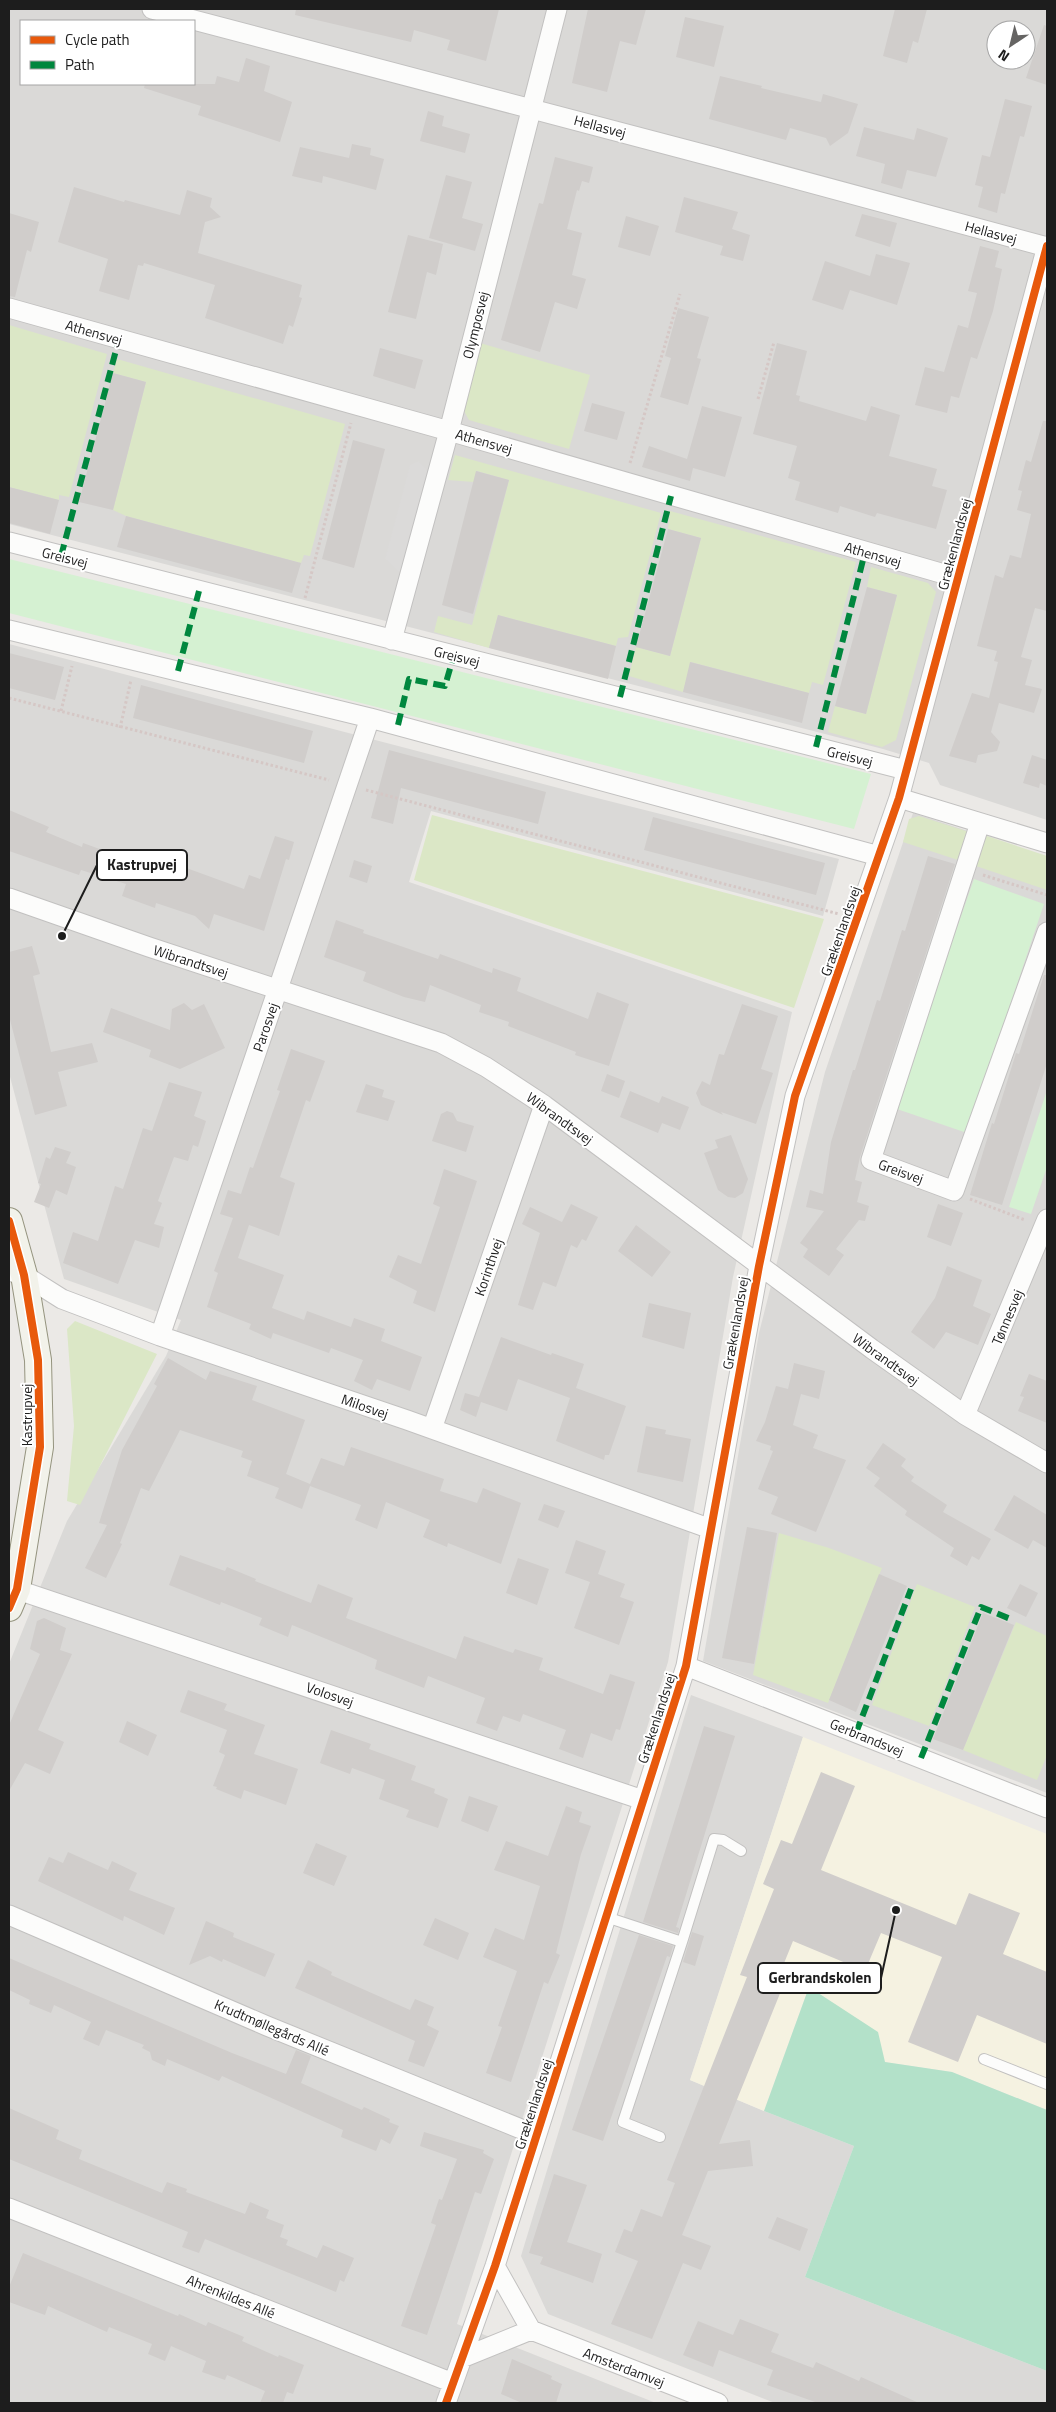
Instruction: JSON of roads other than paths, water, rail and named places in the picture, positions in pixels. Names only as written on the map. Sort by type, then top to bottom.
[{"type":"street","name":"Hellasvej","points":[[152,9],[194,20]]},
{"type":"street","name":"Olymposvej","points":[[392,640],[557,9]]},
{"type":"street","name":"Hellasvej","points":[[195,20],[1047,247]]},
{"type":"street","name":"Grækenlandsvej","points":[[446,2403],[495,2266],[686,1666],[758,1266],[796,1096],[899,798],[1044,270],[1047,247]]},
{"type":"street","name":"Athensvej","points":[[9,308],[448,431],[958,578]]},
{"type":"street","name":"Greisvej","points":[[9,542],[906,770]]},
{"type":"street","points":[[9,630],[370,718],[879,856]]},
{"type":"street","name":"Parosvej","points":[[160,1336],[370,718]]},
{"type":"street","points":[[899,798],[1047,843]]},
{"type":"street","name":"Greisvej","points":[[980,823],[871,1160],[954,1191],[1047,932]]},
{"type":"street","name":"Wibrandtsvej","points":[[9,898],[441,1043],[486,1067],[544,1105],[758,1266],[965,1415],[1047,1463]]},
{"type":"street","name":"Korinthvej","points":[[432,1429],[544,1105]]},
{"type":"street","name":"Kastrupvej","points":[[9,1222],[16,1273],[38,1360],[40,1447],[12,1595]]},
{"type":"street","name":"Tønnesvej","points":[[965,1415],[1046,1223]]},
{"type":"street","name":"Milosvej","points":[[16,1273],[62,1299],[160,1336],[432,1429],[711,1529]]},
{"type":"street","name":"Volosvej","points":[[12,1595],[643,1800]]},
{"type":"street","name":"Gerbrandsvej","points":[[686,1666],[1047,1808]]},
{"type":"street","name":"Krudtmøllegårds Allé","points":[[9,1915],[276,2030],[536,2135]]},
{"type":"street","name":"Ahrenkildes Allé","points":[[9,2208],[453,2383]]},
{"type":"street","points":[[462,2358],[531,2330],[495,2266]]},
{"type":"street","name":"Amsterdamvej","points":[[531,2330],[718,2403]]},
{"type":"lane","points":[[660,2137],[623,2122],[714,1839],[723,1840],[741,1851]]},
{"type":"lane","points":[[606,1917],[682,1942]]},
{"type":"lane","points":[[984,2059],[1047,2084]]},
{"type":"place","name":"Kastrupvej","points":[[62,936]]},
{"type":"place","name":"Gerbrandskolen","points":[[896,1910]]}]
